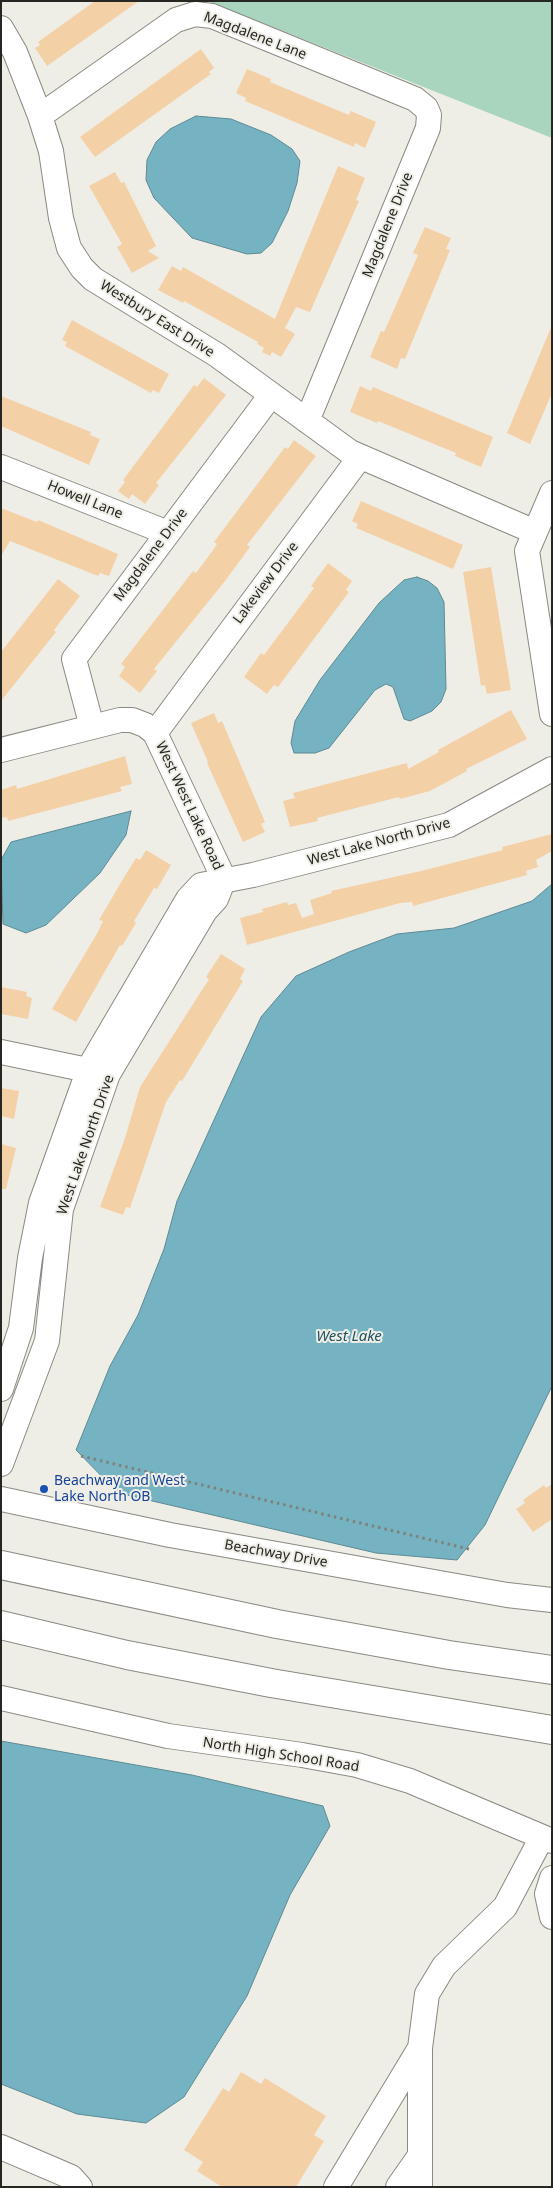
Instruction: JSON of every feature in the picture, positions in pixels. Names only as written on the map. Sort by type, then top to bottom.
[{"type":"highway","points":[[1,1565],[259,1620],[439,1653],[552,1670]]},
{"type":"highway","points":[[1,1625],[128,1654],[272,1683],[552,1730]]},
{"type":"street","name":"Magdalene Lane","points":[[40,116],[176,20],[195,14],[212,16],[406,96],[421,103],[428,111]]},
{"type":"street","name":"Westbury East Drive","points":[[1,28],[14,52],[40,116],[51,151],[67,241],[82,268],[99,284],[217,356],[307,421]]},
{"type":"street","name":"Magdalene Drive","points":[[307,421],[428,128],[428,111]]},
{"type":"street","name":"Magdalene Drive","points":[[92,727],[74,659],[271,395]]},
{"type":"street","points":[[307,421],[360,457],[535,532]]},
{"type":"street","name":"Lakeview Drive","points":[[155,733],[360,457]]},
{"type":"street","name":"Howell Lane","points":[[1,467],[168,533]]},
{"type":"street","points":[[552,493],[527,551],[552,714]]},
{"type":"street","points":[[1,750],[128,720],[145,725],[155,733]]},
{"type":"street","name":"West West Lake Road","points":[[155,733],[224,879]]},
{"type":"street","name":"West Lake North Drive","points":[[1,1389],[21,1328],[30,1258],[41,1203],[98,1072],[205,911],[216,899],[224,879],[253,875],[448,825],[552,768]]},
{"type":"street","points":[[1,1052],[98,1072]]},
{"type":"street","name":"West Lake North Drive","points":[[1,1464],[8,1427],[36,1377],[50,1331],[61,1209],[98,1072]]},
{"type":"street","name":"Beachway Drive","points":[[1,1498],[170,1535],[507,1595],[552,1600]]},
{"type":"street","name":"North High School Road","points":[[1,1698],[168,1736],[302,1755],[356,1765],[410,1782],[547,1839]]},
{"type":"street","points":[[420,2187],[420,2048],[427,1994],[444,1966],[505,1907],[547,1839]]},
{"type":"street","points":[[552,1878],[547,1894],[552,1916]]},
{"type":"street","points":[[336,2187],[420,2048]]},
{"type":"street","points":[[1,2147],[71,2177],[80,2187]]},
{"type":"street","points":[[398,2187],[420,2157]]},
{"type":"path","points":[[82,1456],[473,1550]]},
{"type":"green space","points":[[207,1],[552,1],[552,138]]},
{"type":"water","points":[[196,116],[231,119],[271,135],[292,149],[300,161],[297,183],[288,211],[272,243],[261,253],[247,254],[192,238],[154,198],[146,180],[147,160],[156,142],[170,129]]},
{"type":"water","points":[[417,577],[428,581],[437,588],[444,602],[446,689],[441,702],[432,711],[410,721],[404,719],[393,687],[386,684],[375,690],[329,748],[315,753],[294,753],[291,743],[295,721],[320,680],[379,603],[404,580]]},
{"type":"water","points":[[131,811],[126,835],[100,873],[46,925],[26,933],[3,924],[1,860],[11,842]]},
{"type":"water","name":"West Lake","points":[[552,884],[552,1386],[485,1525],[457,1560],[376,1553],[118,1493],[76,1450],[110,1366],[138,1315],[164,1249],[177,1201],[261,1017],[296,976],[349,952],[397,934],[454,928],[532,901]]},
{"type":"water","points":[[1,1741],[192,1775],[323,1806],[330,1826],[290,1895],[247,1996],[184,2097],[146,2123],[77,2114],[1,2084]]},
{"type":"building","points":[[95,1],[139,1],[47,66],[35,48],[40,45],[38,42]]},
{"type":"building","points":[[201,49],[214,68],[209,72],[211,74],[95,157],[80,137]]},
{"type":"building","points":[[247,69],[271,79],[270,82],[349,115],[351,111],[376,122],[365,148],[355,143],[354,147],[245,101],[246,98],[236,93]]},
{"type":"building","points":[[338,166],[365,178],[356,200],[359,201],[310,312],[296,307],[285,328],[295,334],[281,357],[272,352],[270,356],[262,352],[264,348],[257,344],[258,342],[184,301],[183,303],[158,290],[172,266],[181,271],[183,267],[275,319]]},
{"type":"building","points":[[115,172],[121,183],[124,182],[156,246],[148,251],[159,258],[132,273],[117,247],[122,244],[89,186]]},
{"type":"building","points":[[425,227],[451,238],[446,249],[450,250],[405,359],[401,358],[397,369],[370,357],[381,331],[384,332],[418,255],[413,253]]},
{"type":"building","points":[[72,320],[169,374],[159,393],[153,390],[151,393],[65,346],[67,342],[62,340]]},
{"type":"building","points":[[552,325],[552,393],[530,444],[507,433]]},
{"type":"building","points":[[204,378],[226,395],[156,483],[159,485],[145,504],[132,494],[129,499],[118,491],[125,482],[123,480],[194,385],[197,387]]},
{"type":"building","points":[[360,386],[371,391],[373,387],[493,437],[481,467],[455,456],[456,453],[378,421],[377,423],[350,412]]},
{"type":"building","points":[[1,396],[91,432],[90,435],[100,439],[89,465],[1,426]]},
{"type":"building","points":[[294,440],[316,456],[247,545],[250,547],[225,581],[154,669],[157,671],[140,693],[119,676],[125,667],[121,664],[193,571],[196,573],[217,544],[214,542],[285,447],[288,449]]},
{"type":"building","points":[[361,501],[463,545],[453,569],[356,528],[358,524],[352,521]]},
{"type":"building","points":[[1,508],[37,522],[38,520],[118,554],[109,576],[100,573],[98,576],[10,541],[1,556]]},
{"type":"building","points":[[328,563],[352,581],[346,590],[349,592],[278,687],[274,685],[267,694],[244,677],[261,653],[264,655],[314,588],[311,586]]},
{"type":"building","points":[[491,567],[511,690],[487,694],[485,685],[481,686],[463,572]]},
{"type":"building","points":[[58,579],[80,596],[54,630],[56,632],[1,701],[1,652]]},
{"type":"building","points":[[511,710],[527,739],[466,769],[467,771],[430,791],[317,818],[318,821],[290,827],[283,801],[295,798],[293,793],[407,763],[408,769],[439,752],[438,750]]},
{"type":"building","points":[[214,713],[218,723],[222,721],[265,822],[261,824],[265,832],[243,842],[191,723]]},
{"type":"building","points":[[125,756],[132,784],[120,787],[122,791],[8,821],[7,817],[1,818],[1,790],[16,785],[17,789]]},
{"type":"building","points":[[552,834],[552,851],[536,860],[538,867],[526,871],[527,875],[413,906],[412,902],[400,903],[247,945],[240,918],[263,912],[262,909],[287,902],[288,905],[296,903],[302,918],[314,914],[310,900],[332,893],[331,891],[503,850],[502,847]]},
{"type":"building","points":[[146,850],[171,865],[157,889],[154,888],[134,921],[136,923],[122,946],[120,945],[76,1022],[52,1009],[98,932],[103,921],[99,920],[123,879],[136,858],[140,860]]},
{"type":"building","points":[[221,954],[245,969],[240,979],[243,981],[182,1081],[180,1080],[166,1102],[130,1208],[126,1207],[123,1215],[100,1207],[125,1138],[140,1087],[209,979],[206,977]]},
{"type":"building","points":[[1,987],[27,992],[26,996],[32,998],[28,1019],[1,1014]]},
{"type":"building","points":[[1,1088],[19,1091],[14,1119],[1,1116]]},
{"type":"building","points":[[1,1144],[16,1148],[6,1189],[1,1189]]},
{"type":"building","points":[[552,1484],[552,1519],[533,1532],[516,1509],[525,1503],[523,1500],[544,1485],[546,1488]]},
{"type":"building","points":[[241,2072],[261,2084],[265,2078],[326,2116],[314,2135],[324,2141],[296,2187],[222,2187],[197,2171],[203,2162],[184,2150],[223,2088],[229,2092]]},
{"type":"place","name":"Beachway and West Lake North OB","points":[[44,1489]]}]
